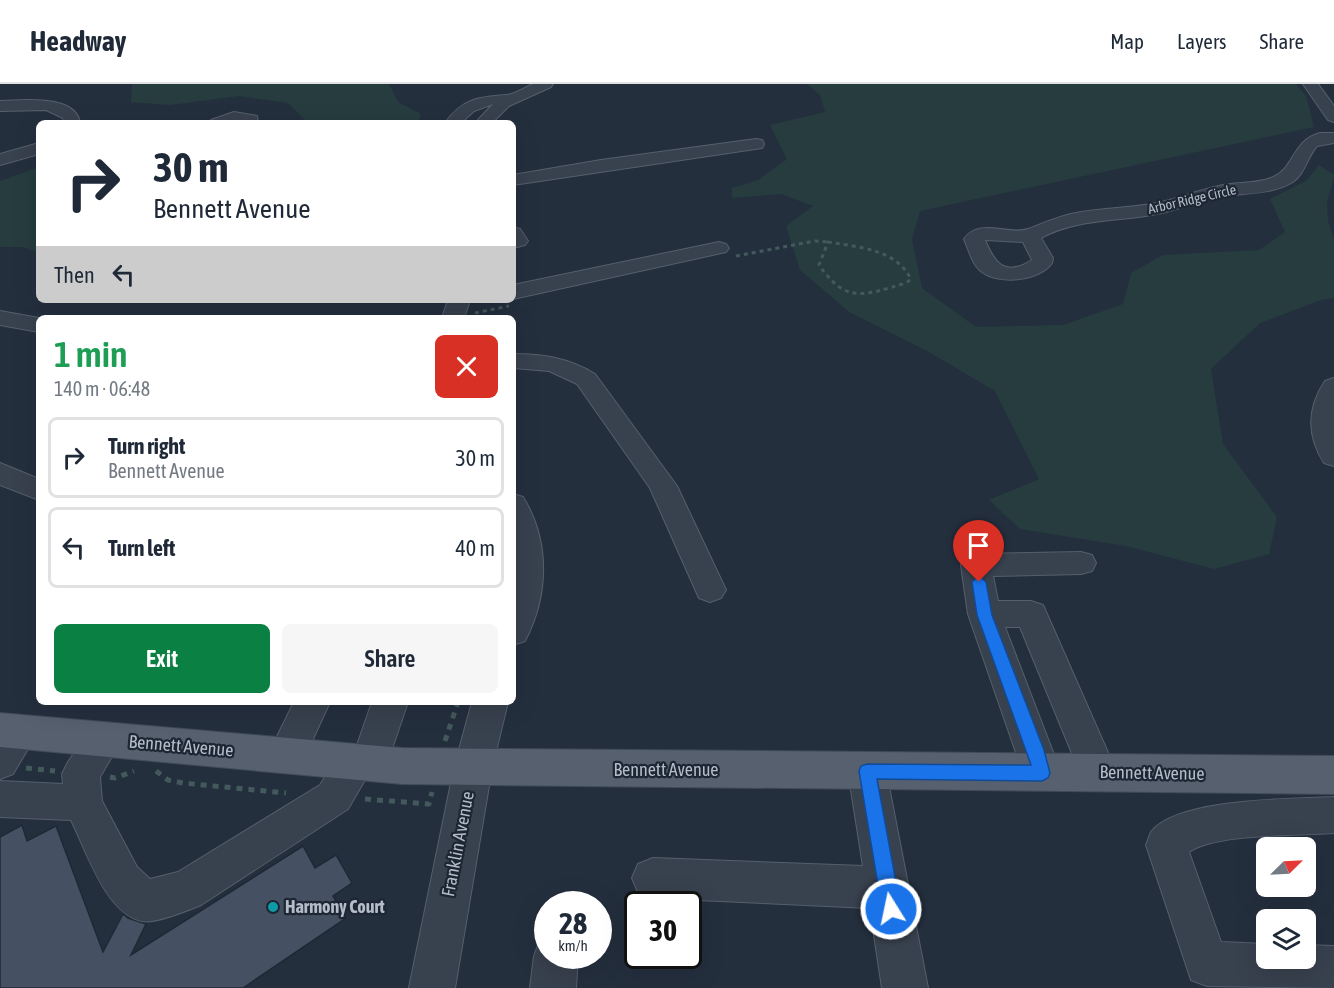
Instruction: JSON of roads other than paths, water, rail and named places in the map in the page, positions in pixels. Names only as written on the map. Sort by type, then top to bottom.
[{"type":"main road","name":"Bennett Avenue","points":[[11,748],[104,739],[287,774],[363,762],[473,768],[1334,775]]},
{"type":"street","points":[[485,120],[494,109],[508,99],[546,84]]},
{"type":"street","points":[[1310,84],[1334,117]]},
{"type":"street","points":[[455,120],[460,113],[482,100],[508,99]]},
{"type":"street","points":[[0,106],[38,105],[57,108],[71,116],[72,120]]},
{"type":"street","points":[[230,120],[244,117],[251,120]]},
{"type":"street","name":"Arbor Ridge Circle","points":[[1030,236],[1050,225],[1065,221],[1157,208],[1220,191],[1277,183],[1296,171],[1307,144],[1315,139],[1334,138]]},
{"type":"street","points":[[516,179],[601,165],[756,144]]},
{"type":"street","points":[[0,160],[36,149]]},
{"type":"street","points":[[516,291],[719,248]]},
{"type":"street","points":[[0,318],[36,325]]},
{"type":"street","points":[[516,361],[542,361],[568,367],[586,379],[663,486],[710,590]]},
{"type":"street","points":[[1334,386],[1325,402],[1323,417],[1326,436],[1334,457]]},
{"type":"street","points":[[0,472],[5,477],[36,489]]},
{"type":"street","points":[[516,509],[528,539],[530,560],[524,598],[516,623]]},
{"type":"street","points":[[1042,773],[984,615],[976,565],[1081,563]]},
{"type":"street","points":[[984,615],[1030,614],[1098,773]]},
{"type":"street","points":[[287,774],[311,705]]},
{"type":"street","points":[[104,739],[82,788],[122,881],[144,901],[186,890],[334,797],[363,762],[389,705]]},
{"type":"street","name":"Franklin Avenue","points":[[432,988],[473,768],[489,705]]},
{"type":"street","points":[[867,771],[905,988]]},
{"type":"street","points":[[0,799],[82,788]]},
{"type":"street","points":[[1334,815],[1224,822],[1188,830],[1166,845],[1207,964],[1334,968]]},
{"type":"street","points":[[653,878],[888,888]]},
{"type":"street","points":[[553,988],[555,969]]},
{"type":"place","name":"Harmony Court","points":[[273,907]]}]
